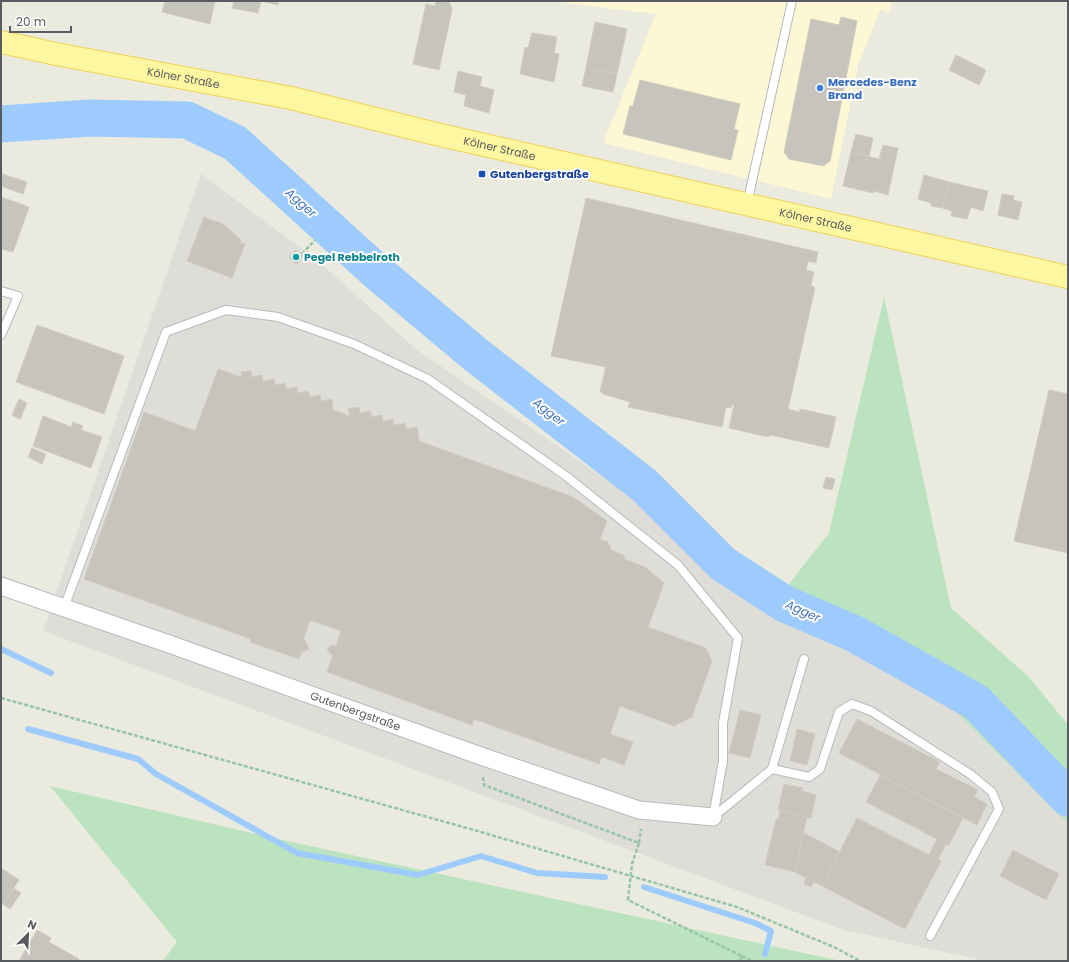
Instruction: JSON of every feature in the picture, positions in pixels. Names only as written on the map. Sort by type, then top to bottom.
[{"type":"main road","name":"Kölner Straße","points":[[1,42],[56,54],[291,98],[436,134],[1068,277]]},
{"type":"street","name":"Gutenbergstraße","points":[[1,586],[172,645],[478,755],[639,810],[713,817]]},
{"type":"lane","points":[[746,205],[792,1]]},
{"type":"lane","points":[[1,291],[18,296],[1,335]]},
{"type":"lane","points":[[64,608],[166,332],[226,310],[278,317],[354,344],[428,379],[566,476],[678,565],[738,638],[722,723],[723,762],[713,817]]},
{"type":"lane","points":[[713,817],[772,769],[804,659]]},
{"type":"lane","points":[[772,769],[809,777],[820,769],[839,712],[852,704],[871,711],[970,774],[992,792],[1000,809],[930,936]]},
{"type":"path","points":[[302,254],[314,240]]},
{"type":"path","points":[[1,698],[474,830],[737,907],[834,948],[860,961]]},
{"type":"path","points":[[478,755],[484,785],[639,842],[632,864],[628,900],[752,961]]},
{"type":"path","points":[[740,961],[742,956]]},
{"type":"shaded area","points":[[549,1],[893,1],[888,13],[880,9],[858,66],[831,199],[603,143],[656,14]]},
{"type":"shaded area","points":[[201,174],[317,260],[417,350],[613,484],[770,608],[951,707],[1068,824],[1068,961],[986,961],[844,930],[43,631]]},
{"type":"green space","points":[[884,297],[951,608],[1028,676],[1068,725],[1068,824],[951,707],[770,608],[829,533]]},
{"type":"green space","points":[[50,786],[278,839],[841,961],[163,961],[177,942]]},
{"type":"building","points":[[165,1],[215,1],[210,24],[162,12]]},
{"type":"building","points":[[234,1],[261,1],[258,13],[232,8]]},
{"type":"building","points":[[269,1],[279,1],[278,5],[269,3]]},
{"type":"building","points":[[436,1],[449,1],[452,10],[439,70],[413,64],[426,4],[435,6]]},
{"type":"building","name":"Mercedes-Benz Brand","points":[[841,17],[857,21],[830,161],[823,166],[789,159],[784,152],[811,19],[839,25]]},
{"type":"building","points":[[595,22],[627,29],[617,74],[586,68]]},
{"type":"building","points":[[532,33],[557,37],[554,53],[559,54],[554,82],[520,74],[525,47],[528,48]]},
{"type":"building","points":[[956,55],[986,70],[979,85],[949,70]]},
{"type":"building","points":[[586,68],[617,74],[613,92],[582,86]]},
{"type":"building","points":[[458,71],[482,77],[480,86],[494,90],[489,113],[464,106],[466,95],[454,92]]},
{"type":"building","points":[[640,80],[740,104],[734,129],[738,130],[731,160],[623,134],[630,106],[633,106]]},
{"type":"building","points":[[856,134],[873,138],[869,156],[851,152]]},
{"type":"building","points":[[883,145],[898,148],[888,195],[843,186],[851,152],[879,159]]},
{"type":"building","points":[[2,174],[27,182],[23,194],[1,186]]},
{"type":"building","points":[[924,175],[949,182],[943,208],[931,206],[931,203],[918,199]]},
{"type":"building","points":[[949,182],[988,191],[983,211],[971,207],[967,219],[951,216],[952,211],[943,208]]},
{"type":"building","points":[[1002,194],[1014,196],[1013,200],[1022,202],[1018,220],[998,215]]},
{"type":"building","points":[[1,197],[29,207],[13,252],[1,249]]},
{"type":"building","points":[[586,198],[818,252],[816,263],[808,261],[806,270],[814,272],[811,285],[815,288],[788,409],[799,412],[800,409],[836,417],[829,448],[771,435],[768,437],[729,428],[734,405],[732,404],[731,408],[726,407],[722,427],[628,407],[630,402],[603,394],[600,391],[606,367],[551,356]]},
{"type":"building","points":[[204,217],[223,224],[241,240],[240,243],[245,244],[232,278],[187,261]]},
{"type":"building","name":"Pegel Rebbelroth","points":[[295,250],[303,256],[297,264],[289,258]]},
{"type":"building","points":[[37,325],[124,356],[104,414],[16,382]]},
{"type":"building","points":[[218,369],[241,377],[241,372],[251,371],[252,377],[262,375],[263,381],[274,379],[275,385],[285,383],[286,389],[297,387],[298,393],[308,391],[310,397],[320,395],[321,401],[332,399],[333,410],[350,416],[348,409],[359,407],[360,413],[370,411],[372,417],[382,415],[383,421],[393,419],[394,425],[405,423],[406,429],[417,427],[419,441],[573,497],[607,521],[600,539],[608,542],[611,550],[625,556],[624,559],[645,567],[664,583],[648,627],[706,648],[712,661],[692,717],[674,726],[620,706],[610,734],[633,742],[624,765],[602,757],[599,764],[474,719],[472,725],[327,672],[333,655],[330,654],[327,648],[333,645],[336,646],[341,631],[310,620],[303,640],[305,640],[309,649],[301,653],[299,659],[250,642],[251,639],[84,579],[144,412],[195,431]]},
{"type":"building","points":[[1049,390],[1068,394],[1068,553],[1014,541]]},
{"type":"building","points":[[19,399],[27,403],[20,419],[12,415]]},
{"type":"building","points":[[43,416],[71,427],[73,422],[83,426],[81,430],[102,437],[91,468],[33,446]]},
{"type":"building","points":[[32,448],[46,454],[42,464],[28,457]]},
{"type":"building","points":[[826,477],[835,479],[832,490],[823,488]]},
{"type":"building","points":[[740,710],[761,715],[750,758],[729,753]]},
{"type":"building","points":[[857,719],[940,762],[936,769],[978,790],[974,797],[987,804],[977,825],[839,753]]},
{"type":"building","points":[[797,729],[815,734],[807,765],[790,761]]},
{"type":"building","points":[[880,775],[963,818],[949,845],[946,844],[938,860],[941,861],[905,929],[822,886],[857,818],[929,855],[937,839],[866,802]]},
{"type":"building","points":[[784,784],[803,788],[802,791],[816,795],[811,818],[778,810]]},
{"type":"building","points":[[780,811],[807,817],[795,872],[765,865],[776,819],[778,820]]},
{"type":"building","points":[[804,833],[840,852],[822,886],[814,882],[811,887],[804,884],[806,878],[795,872]]},
{"type":"building","points":[[1013,850],[1059,874],[1046,900],[1000,876]]},
{"type":"building","points":[[1,868],[19,880],[3,904],[1,903]]},
{"type":"building","points":[[13,888],[21,893],[10,909],[3,904]]},
{"type":"building","points":[[37,930],[51,938],[49,942],[79,959],[77,961],[19,961]]},
{"type":"waterway","name":"Agger","points":[[1,124],[90,118],[187,120],[235,143],[377,272],[476,355],[644,485],[723,564],[785,604],[855,634],[976,702],[1068,798]]},
{"type":"waterway","points":[[1,649],[51,673]]},
{"type":"waterway","points":[[28,729],[138,759],[156,774],[297,853],[418,875],[481,856],[537,873],[605,877]]},
{"type":"waterway","points":[[644,887],[755,923],[771,931],[765,954]]},
{"type":"place","name":"Mercedes-Benz Brand","points":[[820,88]]},
{"type":"place","name":"Gutenbergstraße","points":[[482,174]]},
{"type":"place","name":"Pegel Rebbelroth","points":[[296,257]]}]
